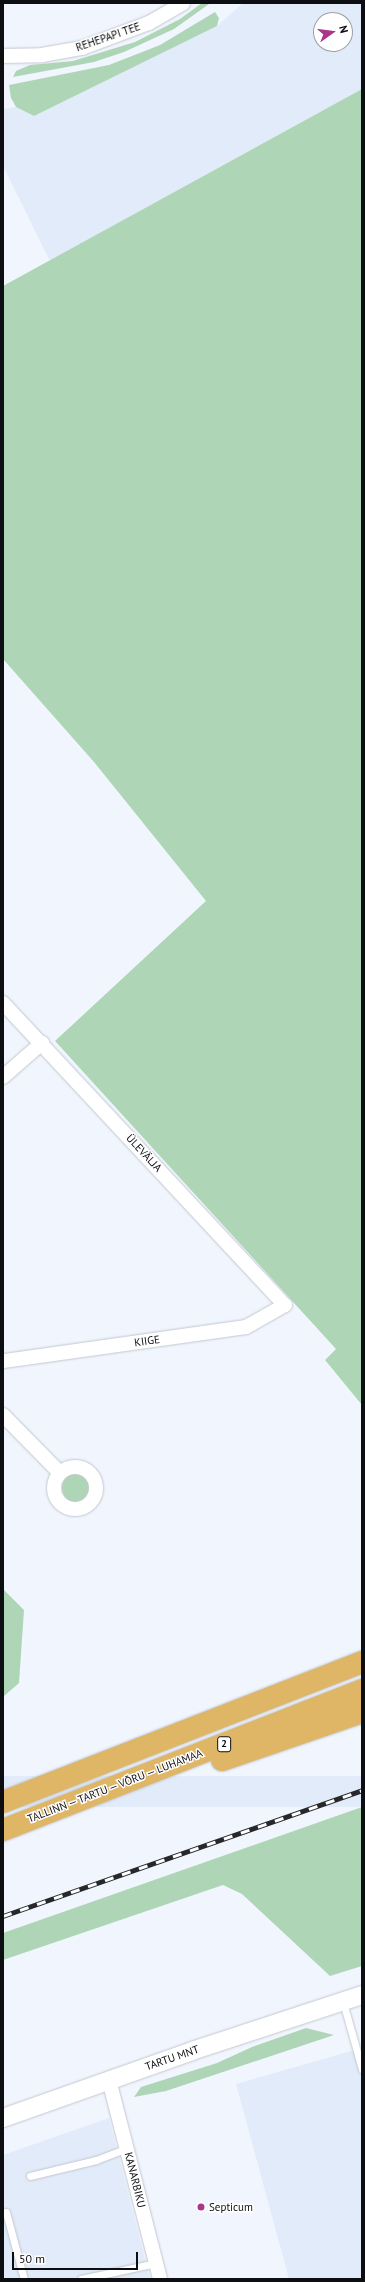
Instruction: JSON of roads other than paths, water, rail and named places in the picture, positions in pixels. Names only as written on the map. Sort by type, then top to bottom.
[{"type":"highway","name":"2","points":[[3,1802],[362,1662]]},
{"type":"highway","name":"TALLINN — TARTU — VÕRU — LUHAMAA","points":[[3,1830],[85,1796],[362,1690]]},
{"type":"highway","points":[[85,1796],[112,1799],[362,1712]]},
{"type":"street","name":"REHEPAPI TEE","points":[[3,56],[42,55],[82,48],[149,23],[183,3]]},
{"type":"street","name":"ÜLEVÄLJA","points":[[3,1002],[284,1305]]},
{"type":"street","points":[[3,1077],[42,1043]]},
{"type":"street","name":"KIIGE","points":[[3,1361],[246,1327],[284,1305]]},
{"type":"street","points":[[3,1415],[60,1473]]},
{"type":"street","name":"TARTU MNT","points":[[3,2118],[343,2000],[362,1995]]},
{"type":"street","name":"KANARBIKU","points":[[110,2080],[160,2279]]},
{"type":"lane","points":[[343,2000],[362,2069]]},
{"type":"lane","points":[[30,2176],[96,2160],[127,2148]]},
{"type":"lane","points":[[6,2212],[24,2279]]},
{"type":"lane","points":[[81,2279],[156,2263]]},
{"type":"railway","points":[[3,1916],[362,1790]]},
{"type":"place","name":"Septicum","points":[[201,2207]]}]
